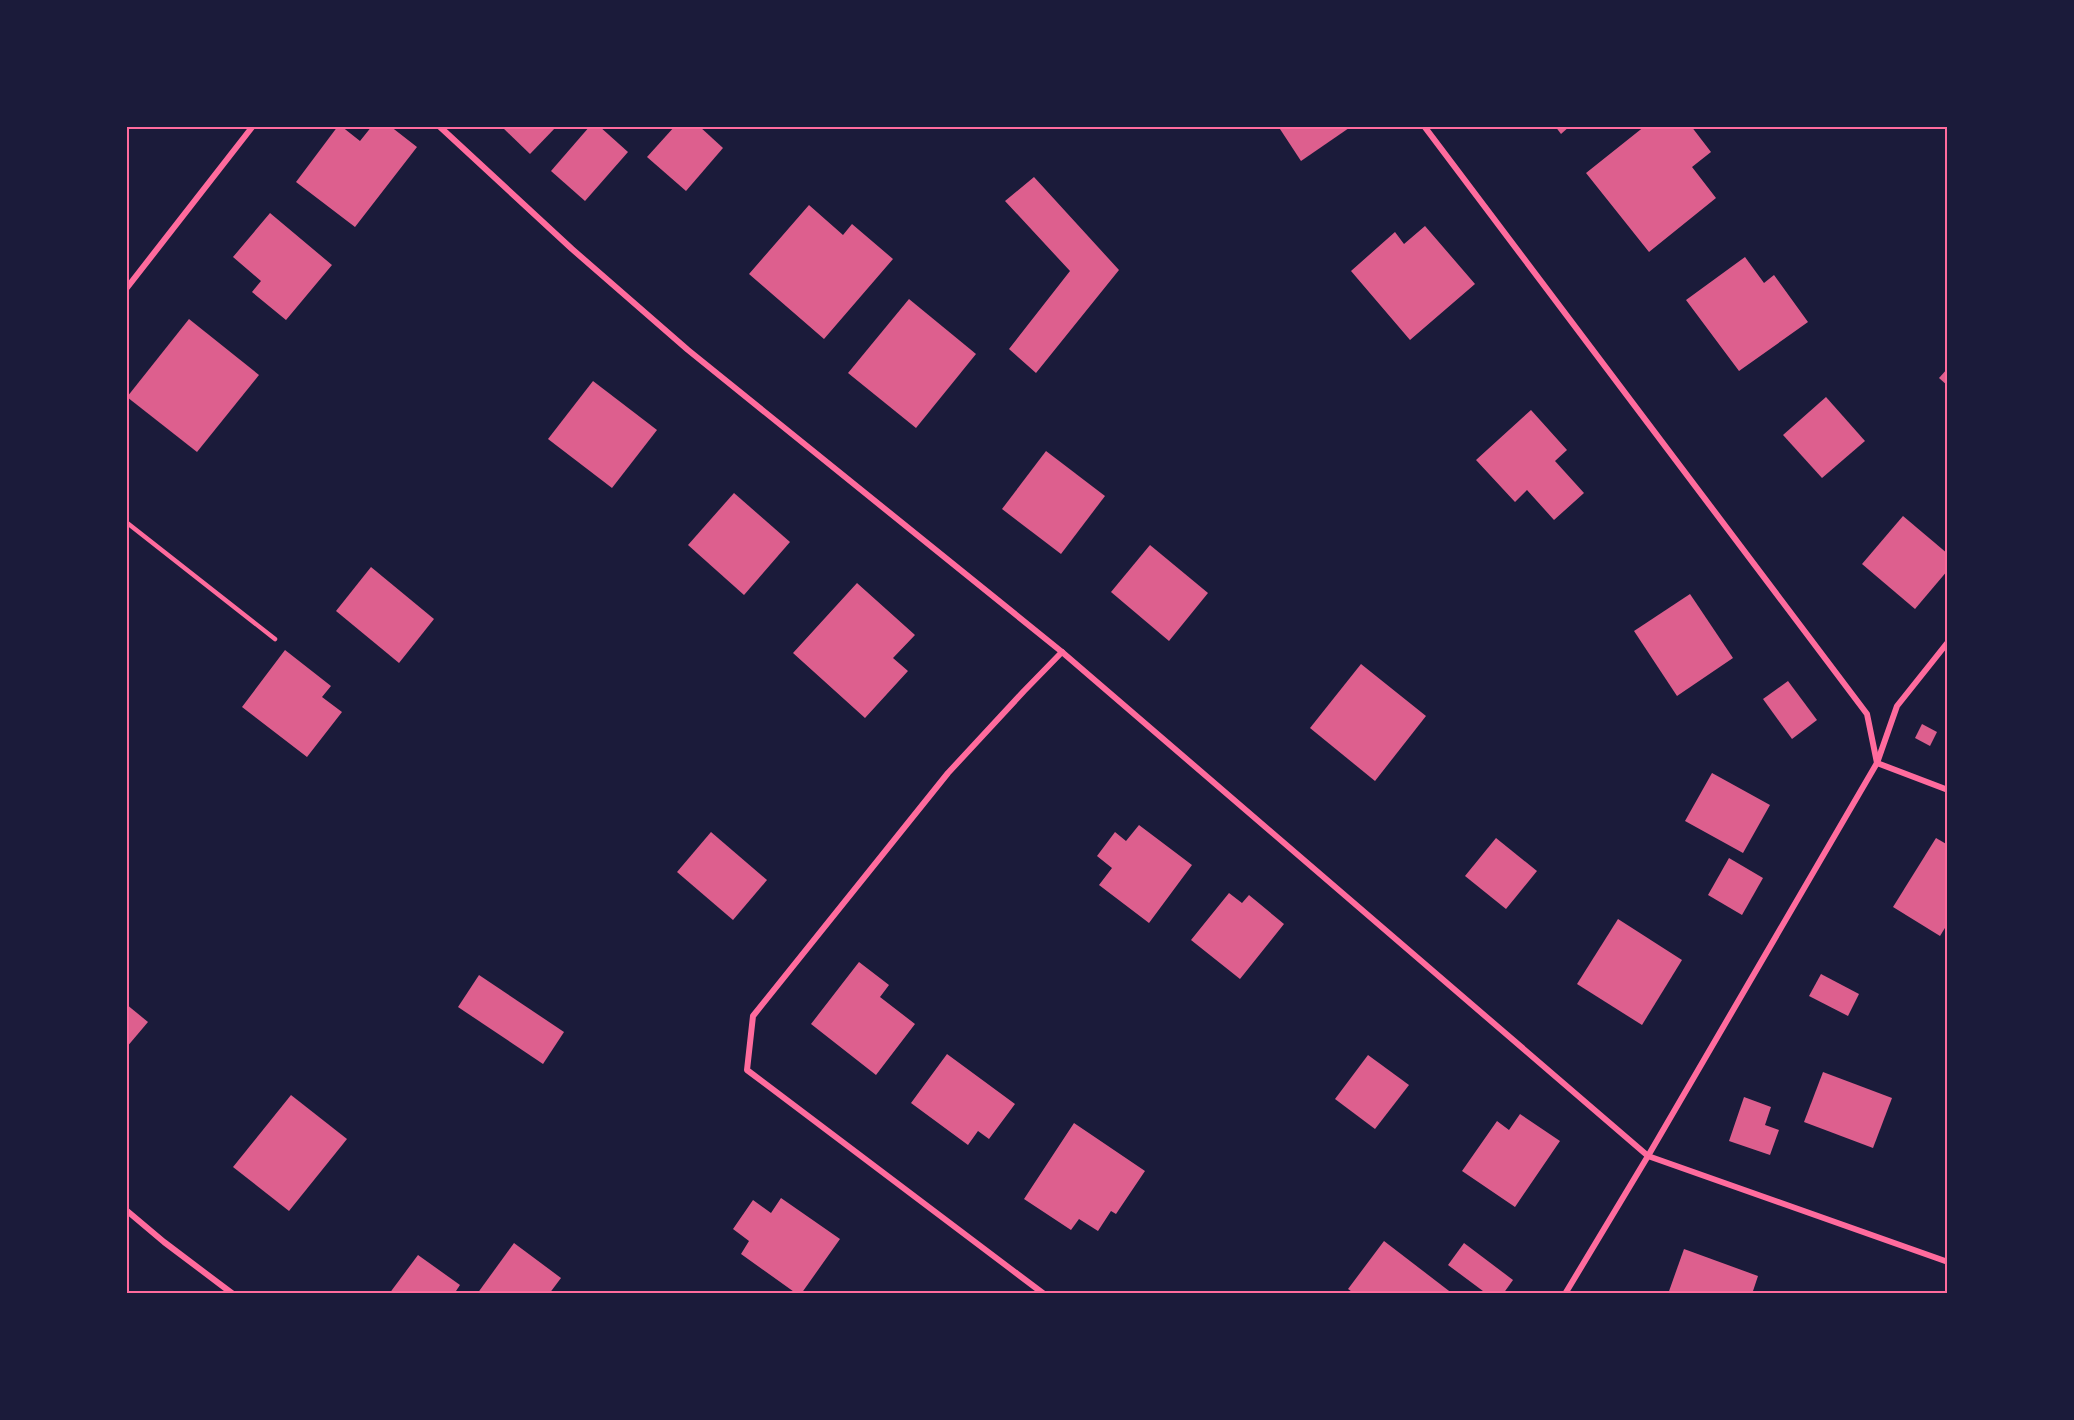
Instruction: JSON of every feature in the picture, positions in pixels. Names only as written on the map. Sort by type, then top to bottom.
[{"type":"street","points":[[126,289],[253,126]]},
{"type":"street","points":[[439,126],[572,249],[688,350],[1062,652],[1648,1156],[1948,1262]]},
{"type":"street","points":[[1424,126],[1867,714],[1877,763]]},
{"type":"street","points":[[1564,1294],[1648,1156],[1877,763],[1897,706],[1948,642]]},
{"type":"street","points":[[1044,1294],[747,1070],[753,1016],[948,774],[1062,652]]},
{"type":"street","points":[[1877,763],[1948,790]]},
{"type":"street","points":[[126,1210],[233,1294]]},
{"type":"lane","points":[[126,522],[275,639]]},
{"type":"building","points":[[338,126],[360,141],[372,126],[390,126],[417,147],[355,227],[296,182]]},
{"type":"building","points":[[501,126],[557,126],[530,154]]},
{"type":"building","points":[[590,126],[599,126],[628,152],[585,201],[551,171]]},
{"type":"building","points":[[675,126],[699,126],[723,148],[686,191],[647,157]]},
{"type":"building","points":[[1278,126],[1347,126],[1349,128],[1301,161]]},
{"type":"building","points":[[1555,126],[1570,126],[1561,134]]},
{"type":"building","points":[[1645,126],[1691,126],[1711,152],[1692,167],[1716,198],[1649,252],[1586,173]]},
{"type":"building","points":[[1034,177],[1119,270],[1036,373],[1009,349],[1070,271],[1005,201]]},
{"type":"building","points":[[809,205],[843,235],[852,224],[893,259],[824,339],[749,274]]},
{"type":"building","points":[[270,213],[332,265],[286,320],[252,292],[261,281],[233,257]]},
{"type":"building","points":[[1425,226],[1475,284],[1410,340],[1351,271],[1395,232],[1404,244]]},
{"type":"building","points":[[1745,257],[1764,283],[1774,275],[1808,322],[1739,371],[1686,300]]},
{"type":"building","points":[[909,299],[976,354],[916,428],[848,373]]},
{"type":"building","points":[[189,319],[259,375],[197,452],[127,397]]},
{"type":"building","points":[[1948,368],[1948,386],[1939,378]]},
{"type":"building","points":[[593,381],[657,430],[612,488],[548,439]]},
{"type":"building","points":[[1826,397],[1865,441],[1822,478],[1783,435]]},
{"type":"building","points":[[1531,410],[1567,450],[1555,461],[1584,493],[1554,520],[1527,490],[1515,502],[1476,460]]},
{"type":"building","points":[[1046,451],[1105,496],[1061,554],[1002,509]]},
{"type":"building","points":[[734,493],[790,542],[744,595],[688,545]]},
{"type":"building","points":[[1903,516],[1948,554],[1948,570],[1915,609],[1862,564]]},
{"type":"building","points":[[1150,545],[1208,593],[1169,641],[1111,592]]},
{"type":"building","points":[[371,567],[434,619],[399,663],[336,611]]},
{"type":"building","points":[[857,583],[915,635],[893,658],[908,671],[865,718],[793,653]]},
{"type":"building","points":[[1690,594],[1733,658],[1677,696],[1634,631]]},
{"type":"building","points":[[285,650],[331,686],[322,697],[342,712],[307,757],[242,707]]},
{"type":"building","points":[[1361,664],[1426,716],[1375,781],[1310,728]]},
{"type":"building","points":[[1788,681],[1817,720],[1792,739],[1763,699]]},
{"type":"building","points":[[1922,724],[1937,732],[1930,746],[1915,738]]},
{"type":"building","points":[[1712,773],[1770,805],[1743,853],[1685,821]]},
{"type":"building","points":[[1139,825],[1192,865],[1149,923],[1099,885],[1112,868],[1097,856],[1115,832],[1126,841]]},
{"type":"building","points":[[711,832],[767,880],[733,920],[677,872]]},
{"type":"building","points":[[1496,838],[1537,871],[1506,909],[1465,876]]},
{"type":"building","points":[[1936,838],[1948,845],[1948,923],[1940,936],[1893,907]]},
{"type":"building","points":[[1729,858],[1763,878],[1742,915],[1708,895]]},
{"type":"building","points":[[1229,893],[1242,903],[1249,895],[1284,924],[1240,979],[1191,940]]},
{"type":"building","points":[[1618,919],[1682,960],[1642,1025],[1577,984]]},
{"type":"building","points":[[859,962],[889,985],[880,997],[915,1024],[876,1075],[811,1024]]},
{"type":"building","points":[[1821,974],[1859,994],[1848,1016],[1809,996]]},
{"type":"building","points":[[479,975],[564,1032],[543,1064],[458,1007]]},
{"type":"building","points":[[126,1004],[148,1022],[126,1048]]},
{"type":"building","points":[[947,1054],[1015,1104],[989,1139],[978,1131],[968,1145],[911,1103]]},
{"type":"building","points":[[1368,1055],[1409,1085],[1375,1129],[1335,1099]]},
{"type":"building","points":[[1823,1072],[1892,1098],[1873,1148],[1804,1122]]},
{"type":"building","points":[[291,1095],[347,1139],[289,1211],[233,1167]]},
{"type":"building","points":[[1744,1097],[1771,1107],[1765,1125],[1779,1130],[1770,1155],[1729,1141]]},
{"type":"building","points":[[1520,1114],[1560,1141],[1515,1207],[1462,1171],[1497,1121],[1509,1130]]},
{"type":"building","points":[[1074,1123],[1145,1171],[1116,1214],[1111,1211],[1098,1231],[1079,1219],[1071,1230],[1024,1199]]},
{"type":"building","points":[[781,1198],[840,1239],[801,1294],[797,1294],[741,1254],[749,1241],[733,1229],[753,1200],[771,1213]]},
{"type":"building","points":[[1384,1241],[1453,1294],[1355,1294],[1348,1289]]},
{"type":"building","points":[[514,1243],[561,1278],[549,1294],[477,1294]]},
{"type":"building","points":[[1464,1243],[1513,1280],[1503,1294],[1487,1294],[1448,1265]]},
{"type":"building","points":[[1684,1249],[1758,1276],[1752,1294],[1668,1294]]},
{"type":"building","points":[[418,1255],[460,1285],[454,1294],[389,1294]]}]
